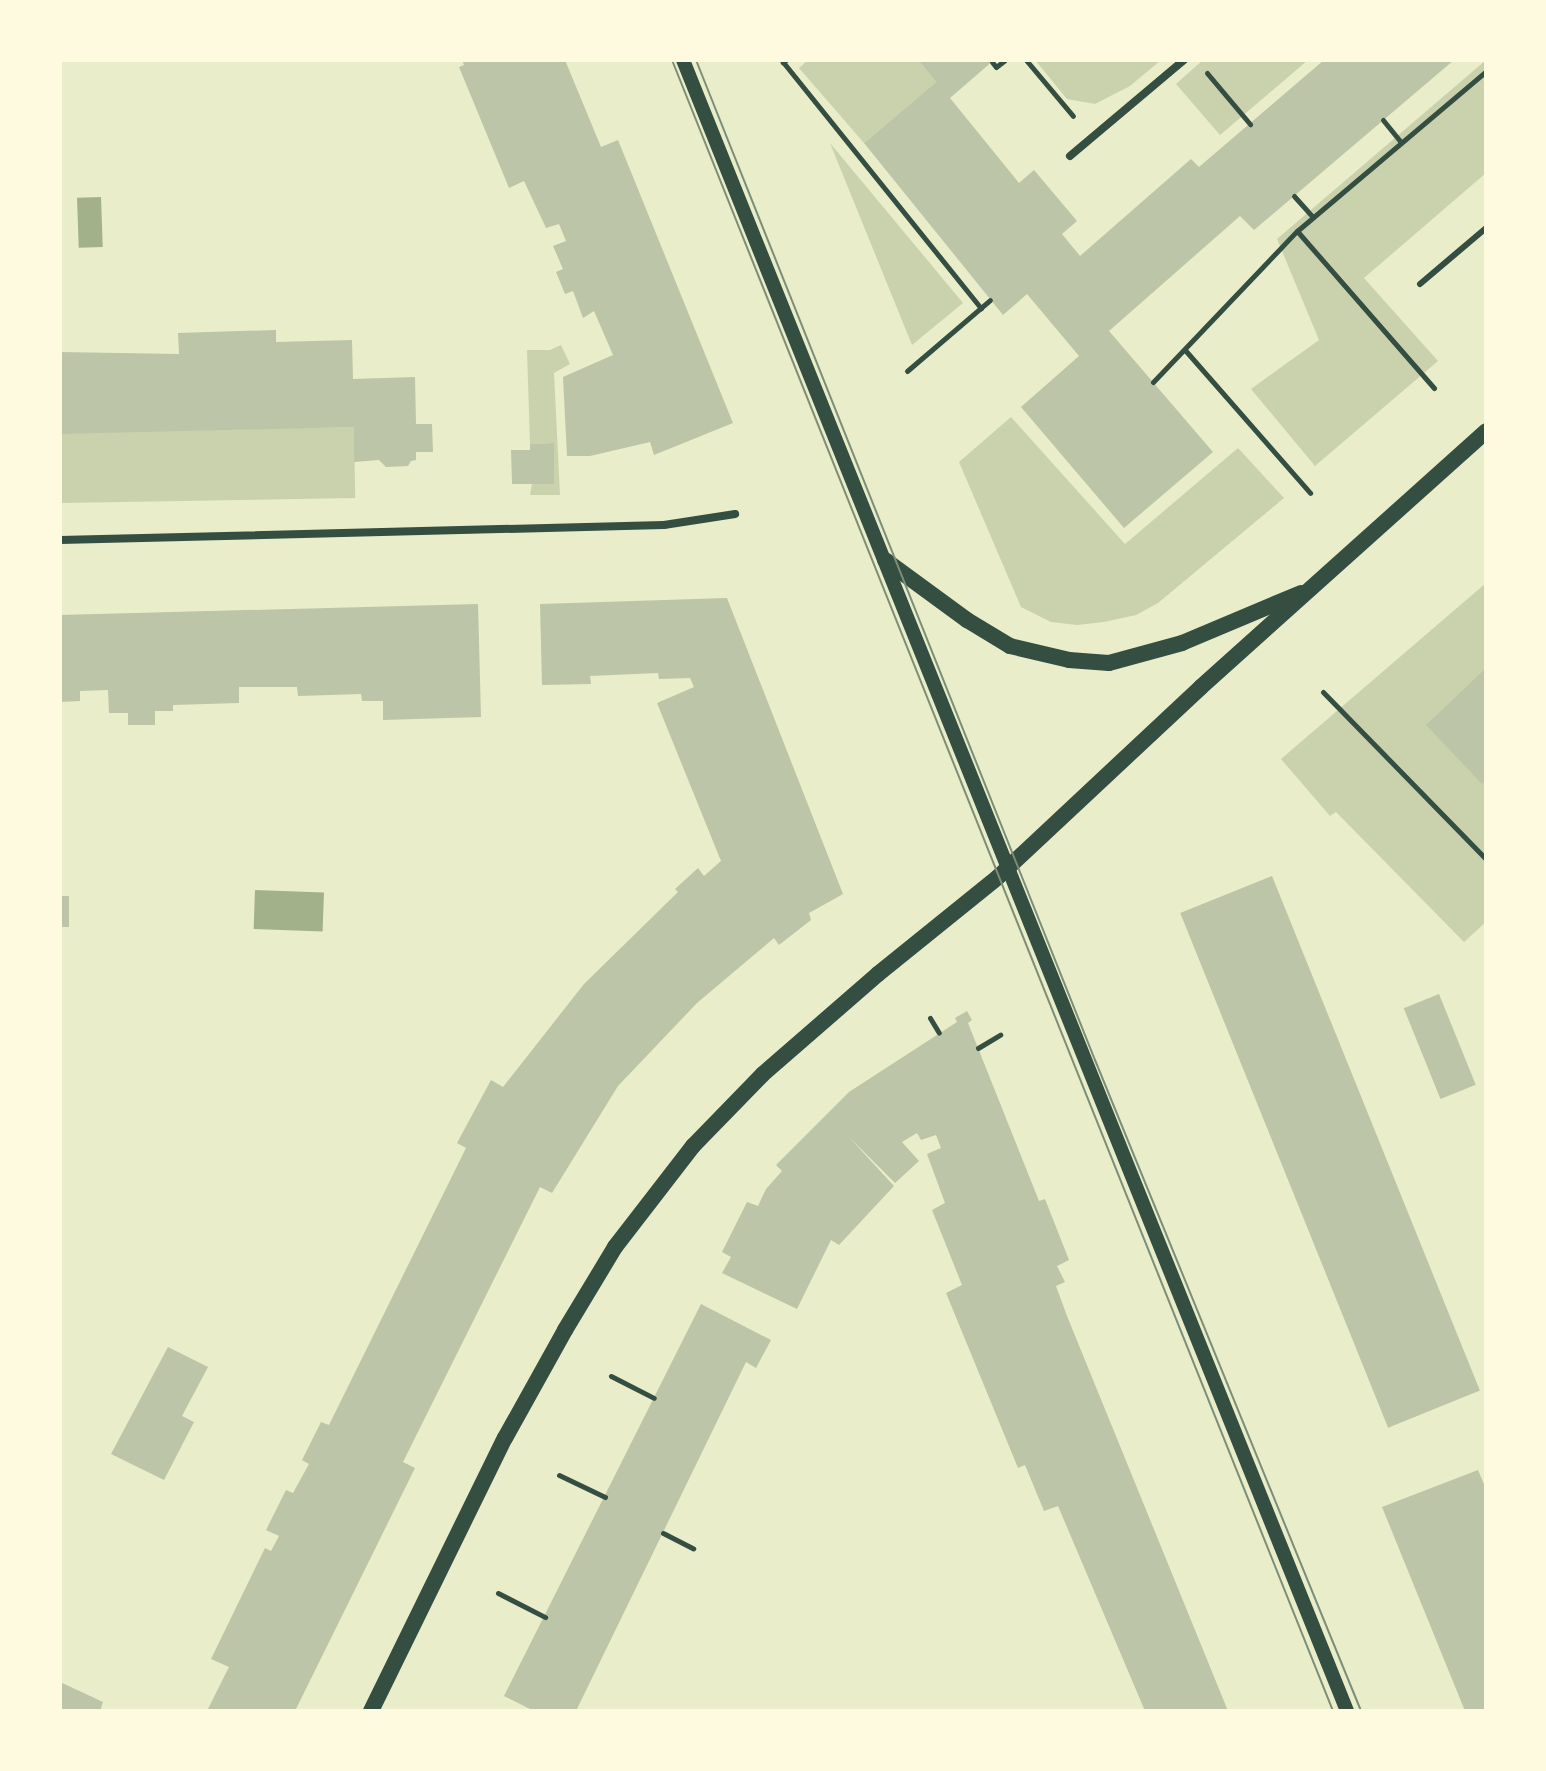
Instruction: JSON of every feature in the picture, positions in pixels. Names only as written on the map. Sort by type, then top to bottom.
[{"type":"main road","points":[[371,1711],[505,1438],[615,1247],[693,1146],[763,1074],[1006,868],[1486,431]]},
{"type":"main road","points":[[885,560],[967,620],[1010,646],[1069,660],[1109,663],[1182,643],[1313,588]]},
{"type":"street","points":[[683,60],[1347,1711]]},
{"type":"street","points":[[1070,156],[1184,60]]},
{"type":"street","points":[[60,540],[664,525],[735,514]]},
{"type":"lane","points":[[1420,284],[1486,228]]},
{"type":"path","points":[[786,60],[783,62],[981,308]]},
{"type":"path","points":[[992,62],[996,67],[1005,60]]},
{"type":"path","points":[[1026,60],[1091,139]]},
{"type":"path","points":[[1205,71],[1250,124]]},
{"type":"path","points":[[1153,382],[1297,231],[1486,71]]},
{"type":"path","points":[[1383,120],[1401,142]]},
{"type":"path","points":[[1294,196],[1313,217]]},
{"type":"path","points":[[1297,231],[1434,388]]},
{"type":"path","points":[[907,371],[990,300]]},
{"type":"path","points":[[1185,350],[1310,493]]},
{"type":"path","points":[[1323,692],[1486,859]]},
{"type":"path","points":[[930,1018],[939,1033]]},
{"type":"path","points":[[978,1048],[1000,1035]]},
{"type":"path","points":[[611,1376],[654,1398]]},
{"type":"path","points":[[559,1475],[605,1497]]},
{"type":"path","points":[[663,1533],[693,1548]]},
{"type":"path","points":[[498,1593],[545,1617]]},
{"type":"shaded area","points":[[808,60],[918,60],[936,82],[864,143],[799,68]]},
{"type":"shaded area","points":[[1035,60],[1161,60],[1130,86],[1095,104],[1067,99]]},
{"type":"shaded area","points":[[1203,60],[1308,60],[1220,135],[1176,84]]},
{"type":"shaded area","points":[[1486,60],[1486,173],[1364,278],[1438,361],[1315,466],[1251,389],[1319,340],[1277,239]]},
{"type":"shaded area","points":[[830,143],[963,303],[912,345]]},
{"type":"shaded area","points":[[101,197],[103,247],[79,248],[77,198]]},
{"type":"shaded area","points":[[561,345],[570,364],[554,373],[560,495],[530,495],[532,484],[554,483],[554,443],[530,444],[527,350],[550,350]]},
{"type":"shaded area","points":[[1011,417],[1125,544],[1238,448],[1284,498],[1158,603],[1136,615],[1077,625],[1051,622],[1021,607],[959,462]]},
{"type":"shaded area","points":[[354,427],[355,498],[61,503],[60,432]]},
{"type":"shaded area","points":[[1486,583],[1486,922],[1464,942],[1336,812],[1330,816],[1281,759]]},
{"type":"shaded area","points":[[255,890],[324,892],[323,931],[254,929]]},
{"type":"building","points":[[462,60],[565,60],[601,147],[618,140],[733,423],[654,455],[650,442],[590,456],[567,456],[563,377],[613,355],[594,311],[583,318],[573,291],[565,294],[556,272],[563,269],[553,246],[566,241],[559,224],[546,228],[524,181],[509,188],[459,67],[464,65]]},
{"type":"building","points":[[918,60],[994,60],[950,98],[1019,183],[1034,170],[1077,221],[1062,234],[1080,256],[1191,159],[1199,167],[1324,60],[1454,60],[1254,230],[1240,216],[1109,331],[1213,452],[1124,528],[1021,407],[1079,356],[1027,294],[1003,315],[864,143],[936,82]]},
{"type":"building","points":[[276,330],[276,342],[352,340],[353,379],[415,377],[416,424],[432,424],[433,452],[416,452],[416,460],[408,466],[386,467],[379,460],[354,462],[354,427],[60,434],[60,352],[179,354],[178,333]]},
{"type":"building","points":[[554,443],[554,484],[512,484],[511,450],[530,450],[530,444]]},
{"type":"building","points":[[727,598],[843,894],[809,913],[811,920],[779,945],[774,938],[697,1003],[618,1086],[552,1193],[540,1187],[403,1462],[415,1468],[295,1711],[207,1711],[229,1667],[211,1659],[265,1548],[271,1551],[279,1536],[266,1530],[286,1490],[293,1493],[309,1464],[302,1460],[321,1422],[329,1425],[466,1148],[457,1143],[491,1080],[503,1087],[584,984],[678,892],[675,889],[698,868],[704,876],[721,861],[657,703],[694,687],[690,678],[659,679],[658,673],[590,676],[591,684],[542,685],[540,604]]},
{"type":"building","points":[[478,604],[481,717],[383,720],[383,701],[362,701],[361,694],[298,696],[297,687],[239,687],[239,703],[173,705],[173,711],[155,711],[155,725],[128,725],[128,713],[109,713],[108,690],[80,691],[80,701],[60,702],[60,615]]},
{"type":"building","points":[[1486,668],[1486,780],[1482,784],[1426,725]]},
{"type":"building","points":[[1272,876],[1480,1391],[1388,1428],[1180,913]]},
{"type":"building","points":[[60,896],[69,896],[69,927],[60,927]]},
{"type":"building","points":[[1439,994],[1476,1085],[1440,1099],[1404,1008]]},
{"type":"building","points":[[967,1011],[972,1020],[968,1023],[1039,1201],[1045,1199],[1069,1260],[1057,1266],[1065,1282],[1056,1286],[1067,1316],[1228,1711],[1145,1711],[1058,1506],[1044,1511],[1025,1465],[1018,1468],[946,1293],[962,1285],[932,1210],[945,1203],[927,1154],[941,1148],[936,1135],[921,1140],[917,1133],[902,1142],[919,1161],[895,1183],[848,1136],[894,1186],[839,1245],[831,1240],[797,1309],[722,1273],[731,1257],[722,1252],[747,1202],[758,1206],[766,1189],[782,1171],[776,1165],[849,1092],[957,1022],[955,1018]]},
{"type":"building","points":[[701,1304],[771,1340],[756,1368],[746,1362],[576,1711],[534,1711],[504,1696]]},
{"type":"building","points":[[168,1347],[208,1367],[182,1416],[194,1422],[164,1480],[111,1454]]},
{"type":"building","points":[[1478,1470],[1486,1489],[1486,1711],[1465,1711],[1382,1507]]},
{"type":"building","points":[[60,1682],[103,1702],[100,1711],[60,1711]]},
{"type":"tram line","points":[[672,60],[1333,1711]]},
{"type":"tram line","points":[[696,60],[1095,1060],[1361,1711]]}]
